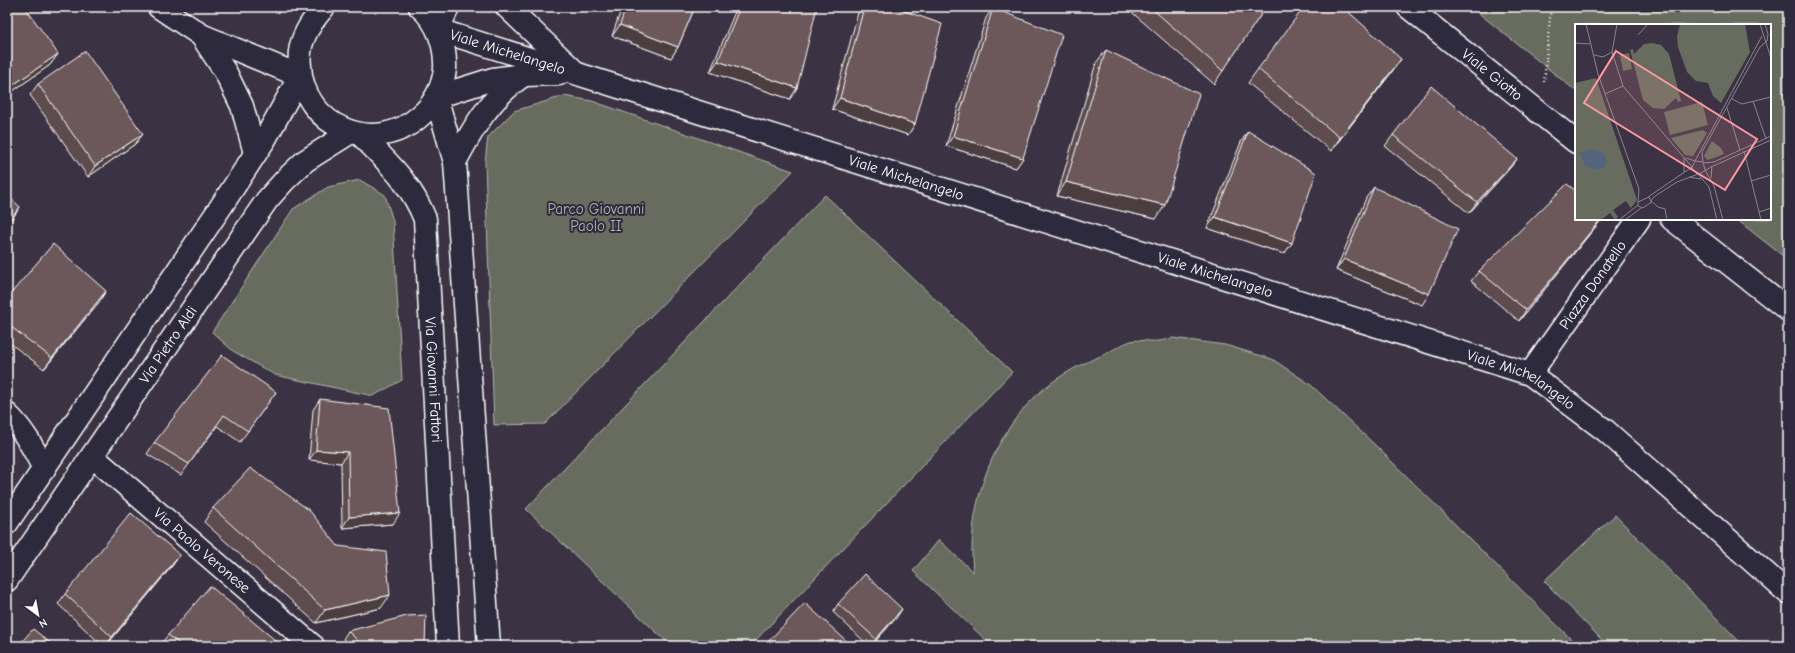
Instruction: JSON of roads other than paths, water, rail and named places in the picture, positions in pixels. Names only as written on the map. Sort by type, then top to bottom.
[{"type":"street","points":[[159,7],[201,35],[300,76]]},
{"type":"street","points":[[324,7],[312,20],[303,38],[299,57],[300,76],[305,91],[313,105],[323,117],[336,126],[357,134],[384,134],[400,130],[414,122],[427,111],[436,97],[442,84],[444,71],[443,43],[438,30],[431,19],[420,7]]},
{"type":"street","points":[[438,30],[448,7]]},
{"type":"street","name":"Viale Michelangelo","points":[[507,7],[577,73]]},
{"type":"street","name":"Viale Giotto","points":[[1408,7],[1575,141]]},
{"type":"street","name":"Viale Michelangelo","points":[[438,30],[1530,374],[1606,431],[1788,593]]},
{"type":"street","points":[[201,35],[226,73],[242,106],[255,153]]},
{"type":"street","name":"Viale Michelangelo","points":[[436,97],[493,79],[524,75],[577,73]]},
{"type":"street","points":[[455,162],[485,109],[508,85],[524,75]]},
{"type":"street","points":[[7,523],[255,153],[300,76]]},
{"type":"street","points":[[436,97],[455,162],[489,646]]},
{"type":"street","name":"Via Pietro Aldi","points":[[7,580],[267,200],[305,161],[357,134]]},
{"type":"street","name":"Via Giovanni Fattori","points":[[357,134],[393,167],[405,181],[417,199],[425,219],[448,646]]},
{"type":"street","points":[[1673,220],[1788,310]]},
{"type":"street","name":"Piazza Donatello","points":[[1530,374],[1637,222]]},
{"type":"street","points":[[7,414],[18,424],[34,448],[44,469]]},
{"type":"street","name":"Via Paolo Veronese","points":[[92,456],[313,646]]},
{"type":"park label","name":"Parco Giovanni Paolo II","points":[[596,218]]}]
